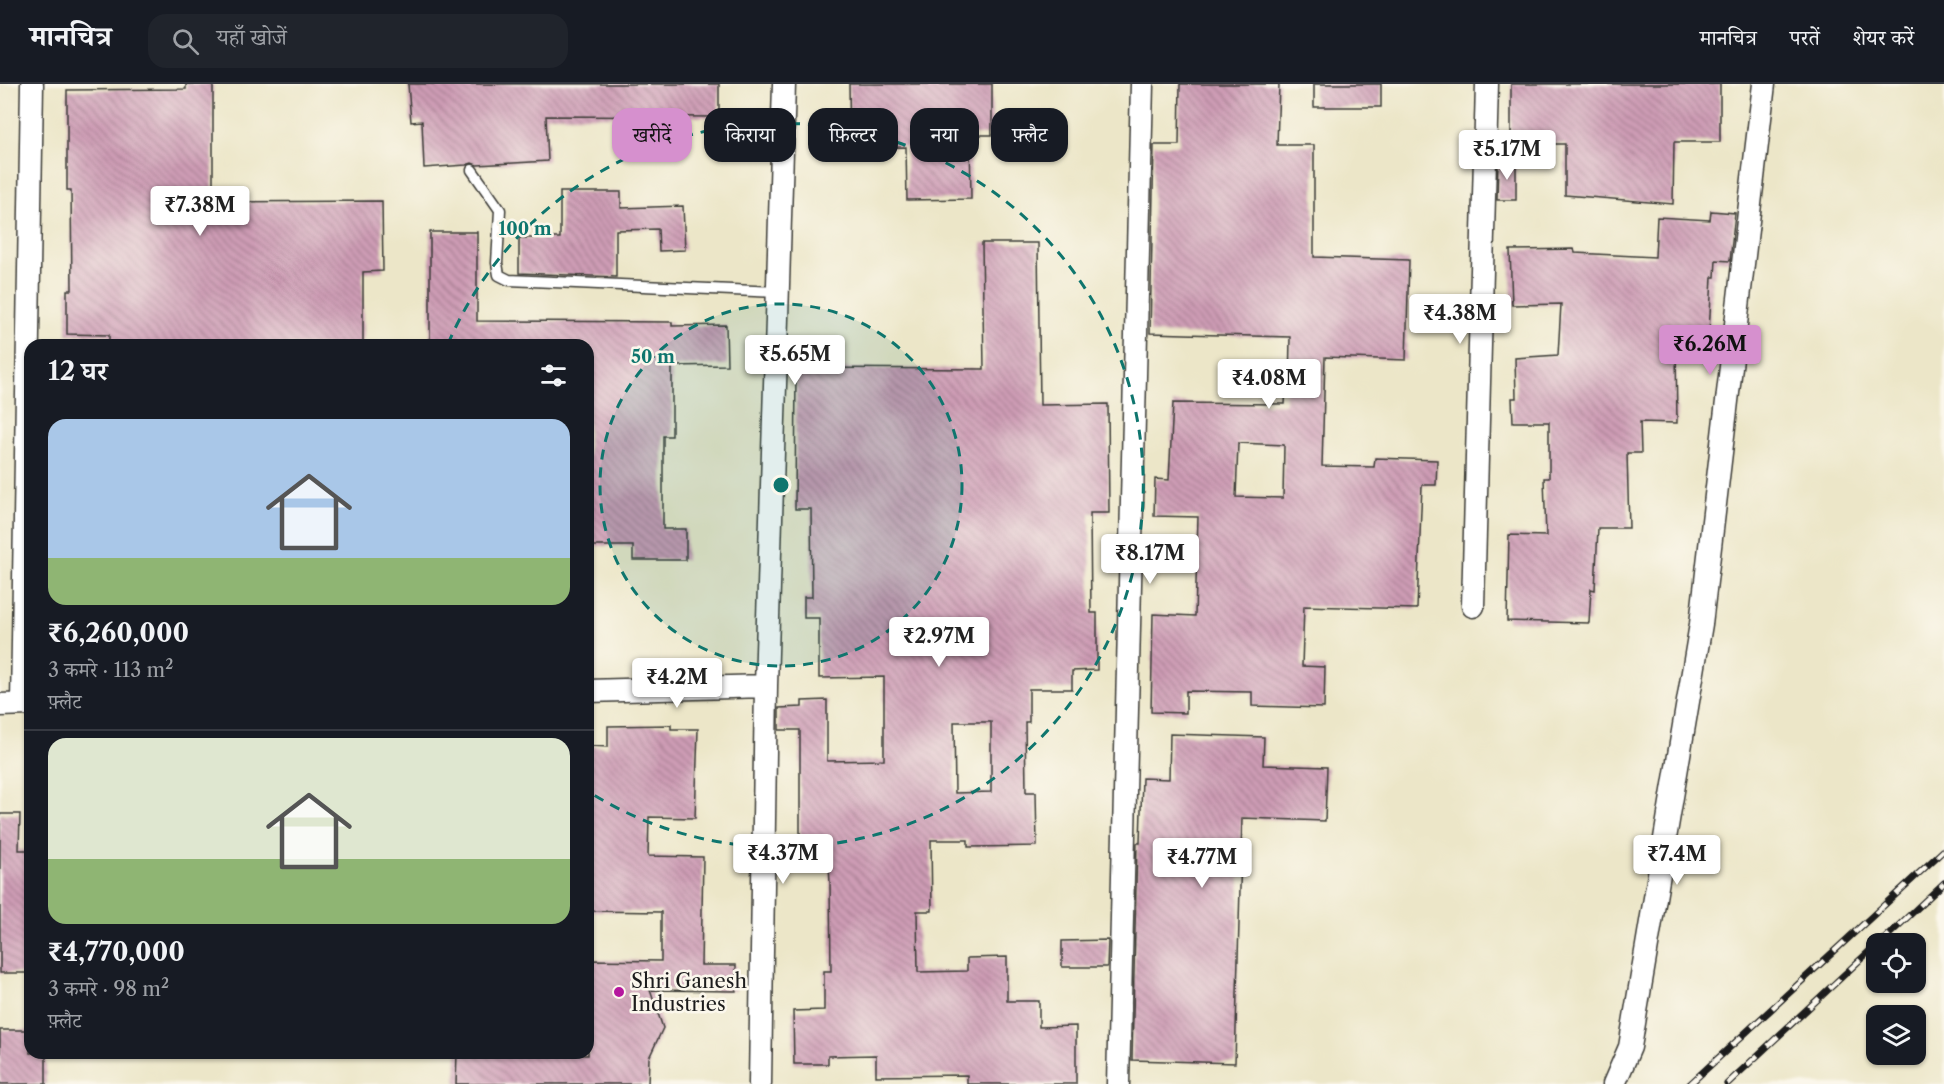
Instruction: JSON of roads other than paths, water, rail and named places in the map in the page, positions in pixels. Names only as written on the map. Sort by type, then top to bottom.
[{"type":"street","points":[[26,339],[32,84]]},
{"type":"street","points":[[760,1084],[766,686],[784,84]]},
{"type":"street","points":[[1118,1084],[1142,84]]},
{"type":"street","points":[[1473,606],[1488,84]]},
{"type":"street","points":[[1614,1084],[1630,1047],[1695,663],[1764,84]]},
{"type":"street","points":[[17,704],[24,415]]},
{"type":"street","points":[[594,691],[766,686]]},
{"type":"lane","points":[[472,170],[500,210],[497,263],[499,275],[509,280],[778,292]]},
{"type":"railway","points":[[1690,1084],[1944,850]]},
{"type":"railway","points":[[1891,933],[1944,883]]},
{"type":"railway","points":[[1727,1084],[1866,954]]},
{"type":"place","name":"Shri Ganesh Industries","points":[[619,992]]}]
